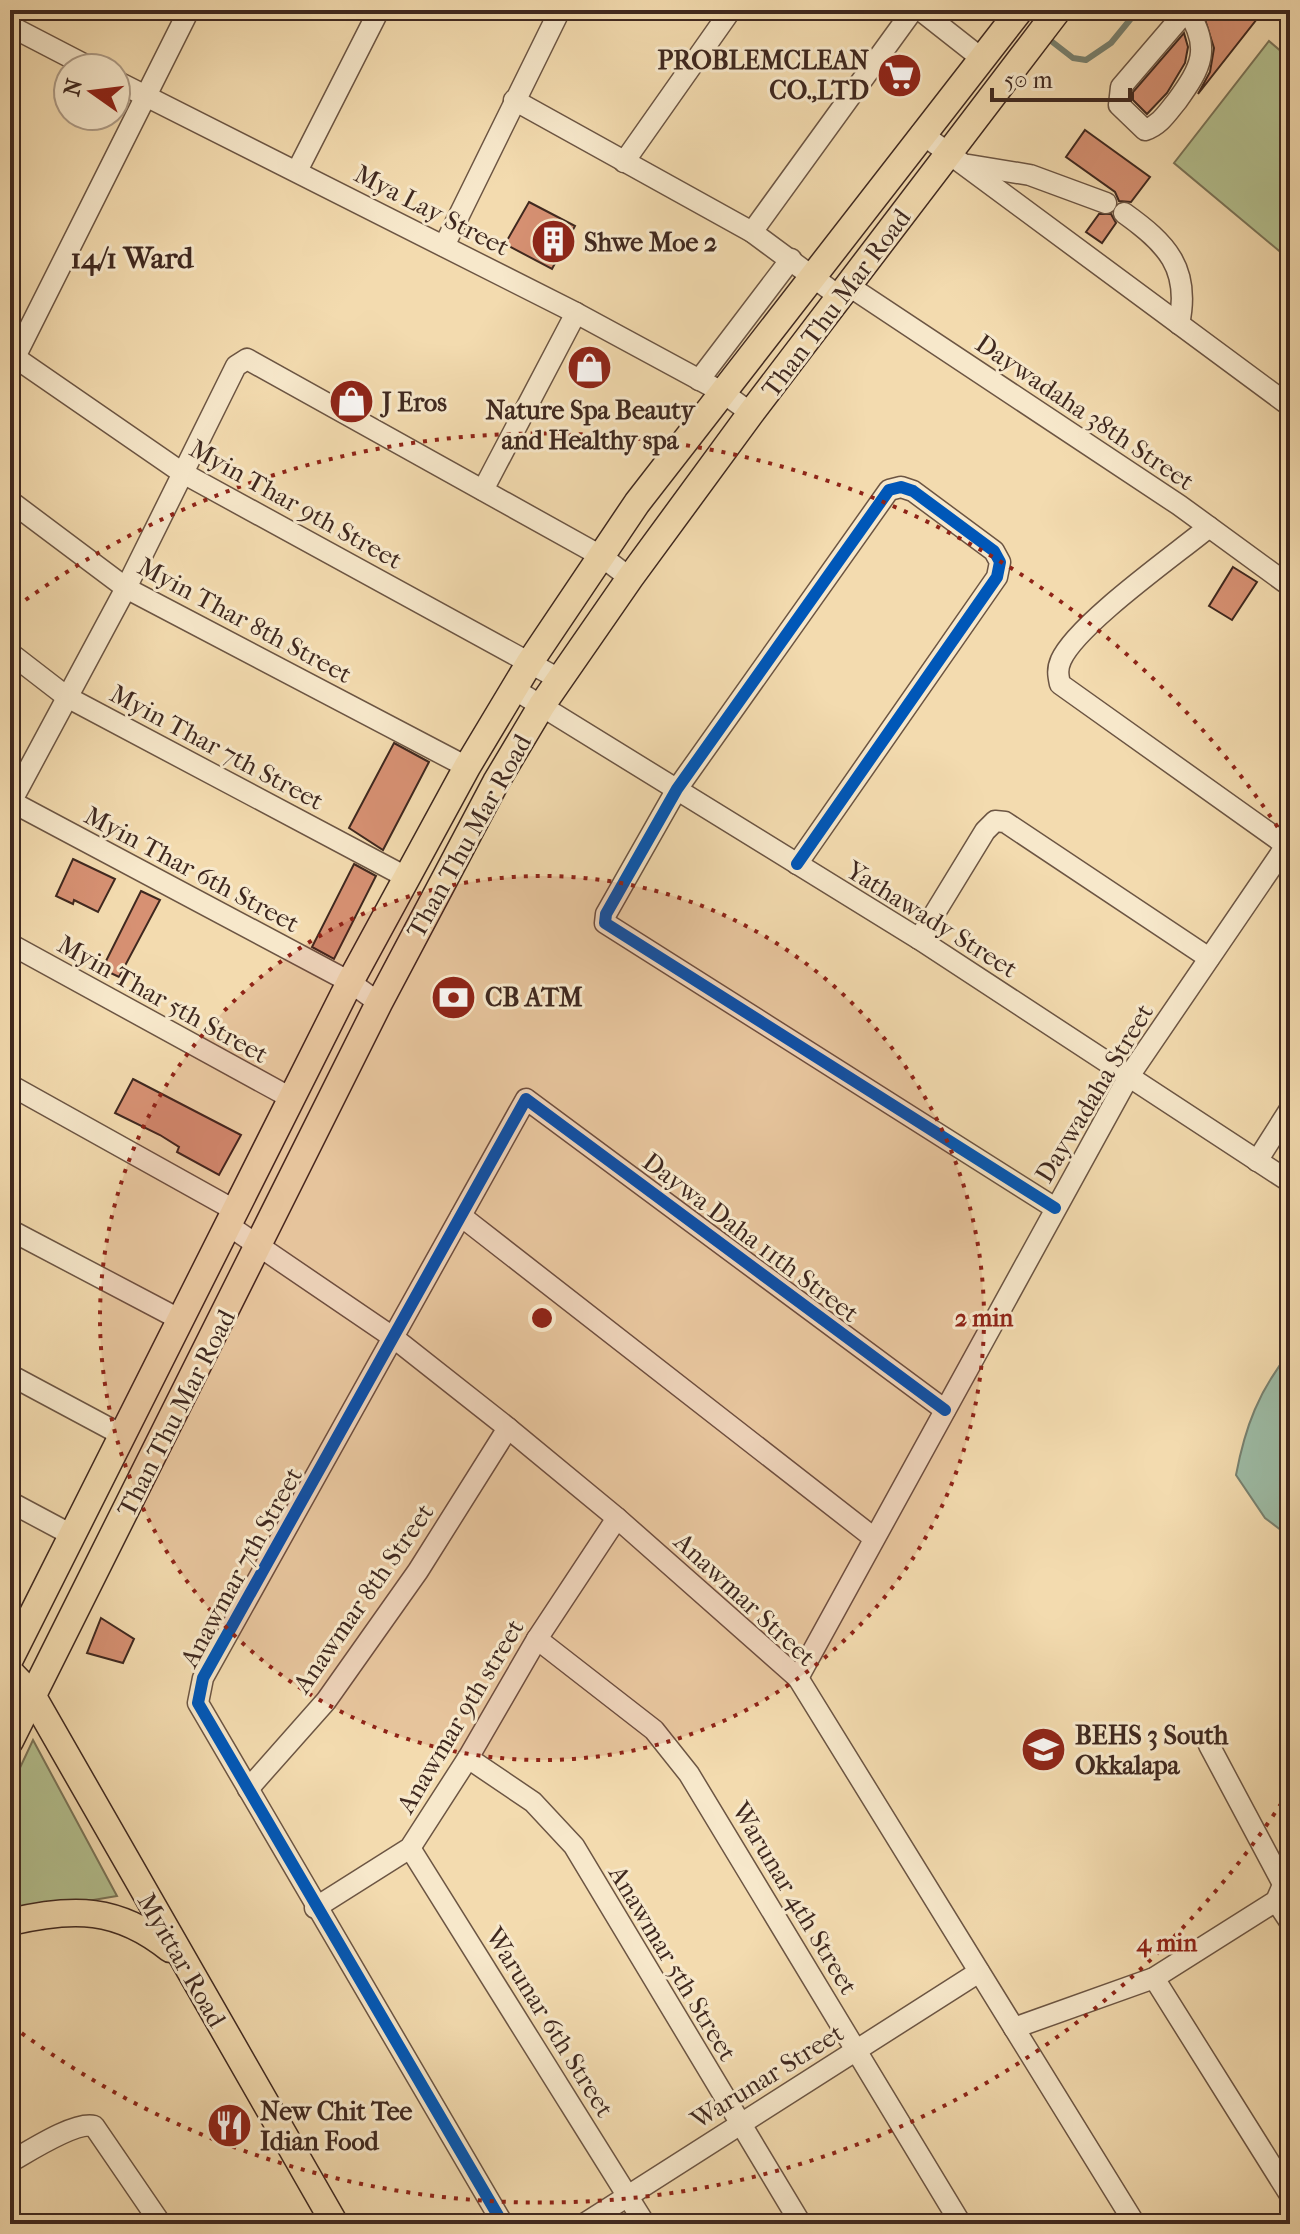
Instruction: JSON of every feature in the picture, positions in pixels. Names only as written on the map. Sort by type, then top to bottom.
[{"type":"main road","name":"Than Thu Mar Road","points":[[10,1659],[70,1534],[350,982],[467,767],[530,662],[710,386],[813,274],[1020,10]]},
{"type":"main road","name":"Than Thu Mar Road","points":[[10,1741],[379,1003],[496,782],[542,705],[751,413],[845,291],[957,159],[1016,64],[1058,10]]},
{"type":"main road","points":[[126,1428],[162,1440]]},
{"type":"main road","name":"Myittar Road","points":[[10,1672],[32,1695],[179,1957],[335,2224]]},
{"type":"main road","points":[[10,1922],[59,1912],[108,1915],[150,1933],[179,1957]]},
{"type":"street","points":[[12,359],[189,10]]},
{"type":"street","points":[[297,171],[379,10]]},
{"type":"street","points":[[444,246],[560,10]]},
{"type":"street","points":[[624,162],[731,10]]},
{"type":"street","points":[[752,232],[913,10]]},
{"type":"street","points":[[920,10],[985,52]]},
{"type":"street","points":[[1187,10],[1195,22],[1202,52],[1198,72],[1163,120],[1145,130],[1119,105],[1121,87],[1187,10]]},
{"type":"street","points":[[10,26],[60,52]]},
{"type":"street","name":"Mya Lay Street","points":[[132,89],[576,313],[710,386],[751,413]]},
{"type":"street","name":"Daywadaha 38th Street","points":[[514,100],[752,232],[1209,527],[1290,586]]},
{"type":"street","points":[[921,133],[1290,406]]},
{"type":"street","points":[[957,159],[1030,175],[1115,208],[1155,235],[1173,258],[1183,288],[1179,324]]},
{"type":"street","points":[[710,386],[791,259]]},
{"type":"street","points":[[483,490],[576,313]]},
{"type":"street","name":"Myin Thar 9th Street","points":[[12,359],[181,472],[561,680]]},
{"type":"street","points":[[10,802],[126,588],[236,366],[247,359],[601,556],[630,578]]},
{"type":"street","points":[[797,864],[997,577],[1000,562],[994,551],[913,491],[901,487],[889,490],[677,789],[606,914],[605,923],[1055,1208]]},
{"type":"street","name":"Myin Thar 8th Street","points":[[10,501],[126,588],[467,767]]},
{"type":"street","points":[[1209,527],[1093,623],[1060,662],[1060,684],[1068,693],[1288,842]]},
{"type":"street","name":"Myin Thar 7th Street","points":[[10,653],[67,697],[406,877]]},
{"type":"street","name":"Yathawady Street","points":[[514,689],[919,939],[1290,1182]]},
{"type":"street","name":"Myin Thar 6th Street","points":[[10,802],[350,982],[379,1003]]},
{"type":"street","points":[[919,939],[985,831],[995,821],[1005,822],[1209,958]]},
{"type":"street","name":"Daywadaha Street","points":[[798,1678],[1129,1076],[1288,842]]},
{"type":"street","name":"Myin Thar 5th Street","points":[[10,944],[291,1098]]},
{"type":"street","name":"Anawmar Street","points":[[10,1085],[232,1218],[259,1247],[394,1338],[617,1518],[798,1678],[1135,2224]]},
{"type":"street","name":"Anawmar 7th Street","points":[[503,2224],[315,1908],[198,1703],[199,1689],[522,1102],[531,1101]]},
{"type":"street","name":"Daywa Daha 11th Street","points":[[531,1101],[945,1410]]},
{"type":"street","points":[[1257,1161],[1290,1109]]},
{"type":"street","points":[[461,1216],[874,1538]]},
{"type":"street","points":[[10,1230],[179,1319]]},
{"type":"street","points":[[10,1375],[126,1428]]},
{"type":"street","name":"Anawmar 8th Street","points":[[248,1789],[344,1675],[418,1571],[508,1428]]},
{"type":"street","points":[[10,1502],[70,1534]]},
{"type":"street","name":"Anawmar 9th street","points":[[315,1908],[410,1848],[468,1758],[537,1639],[617,1518]]},
{"type":"street","name":"Warunar 4th Street","points":[[537,1639],[654,1730],[689,1774],[961,2224]]},
{"type":"street","points":[[1209,1745],[1283,1885],[1290,1922]]},
{"type":"street","name":"Anawmar 5th Street","points":[[468,1758],[533,1802],[574,1846],[801,2224]]},
{"type":"street","name":"Warunar 6th Street","points":[[410,1848],[645,2224]]},
{"type":"street","points":[[1014,2028],[1154,1978],[1283,1885]]},
{"type":"street","name":"Warunar Street","points":[[584,2224],[979,1972]]},
{"type":"street","points":[[1154,1978],[1290,2195]]},
{"type":"street","points":[[10,2162],[70,2130],[87,2124],[94,2126],[161,2224]]},
{"type":"shaded area","points":[[1269,41],[1290,59],[1290,260],[1174,163]]},
{"type":"shaded area","points":[[1290,1352],[1290,1537],[1265,1518],[1236,1475],[1255,1410],[1270,1380]]},
{"type":"shaded area","points":[[33,1740],[117,1896],[10,1914],[10,1789]]},
{"type":"building","points":[[1202,10],[1264,10],[1198,94],[1210,72],[1214,48]]},
{"type":"building","points":[[1184,33],[1188,47],[1185,63],[1167,93],[1147,114],[1133,100],[1133,92]]},
{"type":"building","points":[[1085,130],[1150,177],[1131,202],[1119,201],[1115,192],[1066,157]]},
{"type":"building","points":[[529,202],[575,226],[552,269],[505,244]]},
{"type":"building","points":[[1099,214],[1111,214],[1116,223],[1102,243],[1086,232]]},
{"type":"building","points":[[1233,567],[1257,582],[1232,620],[1209,606]]},
{"type":"building","points":[[394,743],[429,762],[383,850],[349,828]]},
{"type":"building","points":[[73,859],[115,879],[98,912],[74,900],[73,904],[56,896]]},
{"type":"building","points":[[354,864],[376,876],[334,959],[312,947]]},
{"type":"building","points":[[141,891],[160,900],[119,977],[102,969]]},
{"type":"building","points":[[133,1079],[241,1135],[219,1175],[177,1152],[179,1147],[160,1135],[115,1113]]},
{"type":"building","points":[[101,1618],[134,1639],[123,1663],[87,1653]]},
{"type":"waterway","points":[[1046,37],[1073,58],[1086,60],[1111,43],[1138,10]]},
{"type":"cycle path","points":[[797,864],[997,577],[1000,562],[994,551],[913,491],[901,487],[889,490],[677,789],[606,914],[605,923],[1055,1208]]},
{"type":"cycle path","points":[[503,2224],[198,1703],[203,1678],[526,1099],[945,1410]]},
{"type":"place","name":"PROBLEMCLEAN CO.,LTD","points":[[900,75]]},
{"type":"place","name":"Shwe Moe 2","points":[[553,242]]},
{"type":"place","name":"Nature Spa Beauty and Healthy spa","points":[[590,367]]},
{"type":"place","name":"J Eros","points":[[351,402]]},
{"type":"place","name":"CB ATM","points":[[454,997]]},
{"type":"place","name":"BEHS 3 South Okkalapa","points":[[1044,1750]]},
{"type":"place","name":"New Chit Tee Idian Food","points":[[229,2126]]},
{"type":"district","name":"14/1 Ward","points":[[132,258]]}]
